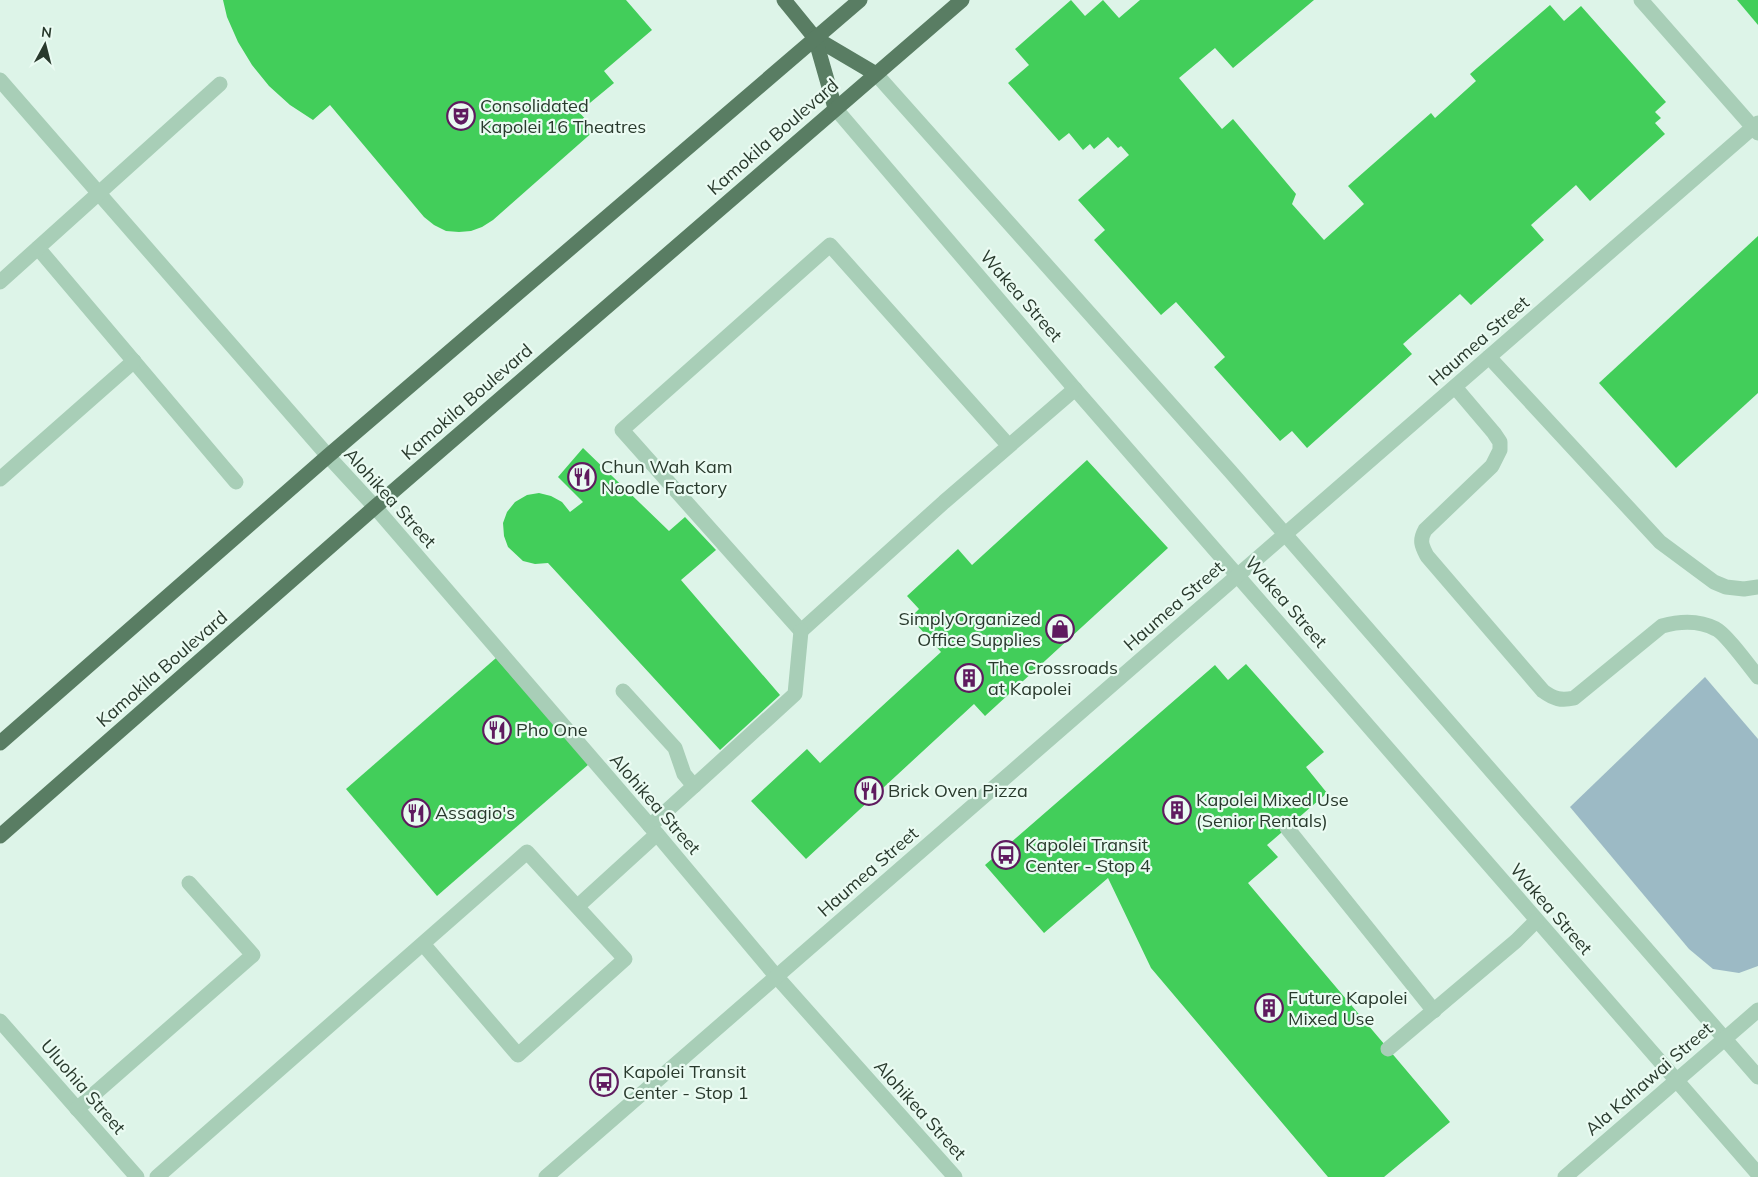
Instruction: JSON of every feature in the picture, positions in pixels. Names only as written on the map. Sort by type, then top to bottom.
[{"type":"main road","name":"Wakea Street","points":[[784,0],[815,38],[876,74]]},
{"type":"main road","points":[[0,743],[328,456],[860,0]]},
{"type":"main road","name":"Kamokila Boulevard","points":[[0,836],[375,507],[962,0]]},
{"type":"main road","name":"Wakea Street","points":[[815,38],[836,108]]},
{"type":"street","points":[[1641,0],[1756,128]]},
{"type":"street","name":"Wakea Street","points":[[876,74],[1286,534],[1758,1077]]},
{"type":"street","name":"Alohikea Street","points":[[0,80],[98,195],[375,507],[654,830],[776,976],[955,1177]]},
{"type":"street","points":[[0,282],[220,84]]},
{"type":"street","name":"Wakea Street","points":[[836,108],[1075,389],[1758,1174]]},
{"type":"street","name":"Haumea Street","points":[[546,1177],[1489,357],[1756,128]]},
{"type":"street","points":[[801,631],[622,430],[650,405],[830,246],[1009,446]]},
{"type":"street","points":[[38,248],[236,482]]},
{"type":"street","points":[[1489,357],[1660,542],[1714,582],[1726,587],[1744,589],[1758,587]]},
{"type":"street","points":[[0,479],[134,361]]},
{"type":"street","points":[[1455,387],[1494,432],[1500,442],[1500,450],[1492,466],[1425,530],[1421,537],[1423,546],[1427,556],[1543,692],[1553,698],[1562,700],[1574,698],[1662,626],[1678,622],[1701,624],[1718,630],[1758,677]]},
{"type":"street","points":[[578,906],[654,830],[694,786],[795,694],[801,631],[936,509],[1075,389]]},
{"type":"street","points":[[623,691],[675,748],[684,774],[694,786]]},
{"type":"street","points":[[1287,828],[1434,1011]]},
{"type":"street","points":[[157,1177],[527,852],[625,959],[518,1055],[423,944]]},
{"type":"street","points":[[77,1109],[253,955],[189,882]]},
{"type":"street","points":[[1388,1049],[1516,941],[1536,921]]},
{"type":"street","name":"Ala Kahawai Street","points":[[1565,1177],[1758,1010]]},
{"type":"street","name":"Uluohia Street","points":[[0,1021],[137,1177]]},
{"type":"shaded area","points":[[1705,677],[1758,739],[1758,966],[1739,973],[1713,969],[1689,949],[1570,807]]},
{"type":"building","name":"Consolidated Kapolei 16 Theatres","points":[[223,0],[626,0],[652,30],[604,71],[614,83],[579,112],[595,130],[493,220],[471,231],[459,232],[446,231],[424,217],[330,105],[313,120],[290,105],[269,86],[252,65],[238,42],[227,17]]},
{"type":"building","points":[[1071,0],[1085,16],[1103,0],[1119,18],[1140,0],[1314,0],[1233,68],[1215,48],[1179,78],[1222,129],[1233,119],[1296,194],[1292,204],[1324,240],[1364,204],[1348,186],[1431,113],[1435,118],[1476,81],[1470,74],[1550,5],[1564,21],[1581,6],[1666,102],[1655,112],[1661,118],[1655,123],[1665,134],[1590,201],[1576,185],[1531,225],[1544,240],[1471,305],[1460,294],[1403,344],[1412,354],[1307,448],[1292,431],[1280,441],[1214,367],[1225,357],[1176,302],[1161,315],[1094,240],[1105,230],[1078,200],[1129,155],[1121,146],[1118,148],[1108,137],[1094,149],[1090,144],[1083,150],[1069,133],[1059,141],[1008,83],[1029,65],[1015,49]]},
{"type":"building","points":[[1737,0],[1758,0],[1758,25]]},
{"type":"building","points":[[1758,236],[1758,393],[1676,468],[1599,383]]},
{"type":"building","points":[[583,448],[669,531],[685,517],[716,550],[681,580],[780,695],[720,750],[548,563],[535,564],[523,561],[508,547],[504,536],[503,523],[507,512],[515,502],[527,495],[539,493],[551,496],[562,502],[570,512],[583,502],[558,477]]},
{"type":"building","name":"The Crossroads at Kapolei","points":[[1087,460],[1168,548],[985,716],[974,704],[806,859],[751,801],[807,749],[820,763],[941,652],[916,624],[919,622],[913,615],[919,609],[907,596],[958,549],[972,565]]},
{"type":"building","points":[[496,658],[589,764],[437,896],[346,789]]},
{"type":"building","points":[[1246,664],[1324,752],[1306,767],[1327,793],[1267,845],[1278,857],[1248,883],[1450,1122],[1384,1177],[1328,1177],[1151,968],[1108,878],[1044,933],[985,865],[1215,665],[1228,680]]},
{"type":"place","name":"Consolidated Kapolei 16 Theatres","points":[[461,116]]},
{"type":"place","name":"Chun Wah Kam Noodle Factory","points":[[582,477]]},
{"type":"place","name":"SimplyOrganized Office Supplies","points":[[1060,629]]},
{"type":"place","name":"The Crossroads at Kapolei","points":[[969,678]]},
{"type":"place","name":"Pho One","points":[[497,730]]},
{"type":"place","name":"Brick Oven Pizza","points":[[869,791]]},
{"type":"place","name":"Kapolei Mixed Use (Senior Rentals)","points":[[1177,810]]},
{"type":"place","name":"Assagio's","points":[[416,813]]},
{"type":"place","name":"Kapolei Transit Center - Stop 4","points":[[1006,855]]},
{"type":"place","name":"Future Kapolei Mixed Use","points":[[1269,1008]]},
{"type":"place","name":"Kapolei Transit Center - Stop 1","points":[[604,1082]]}]
